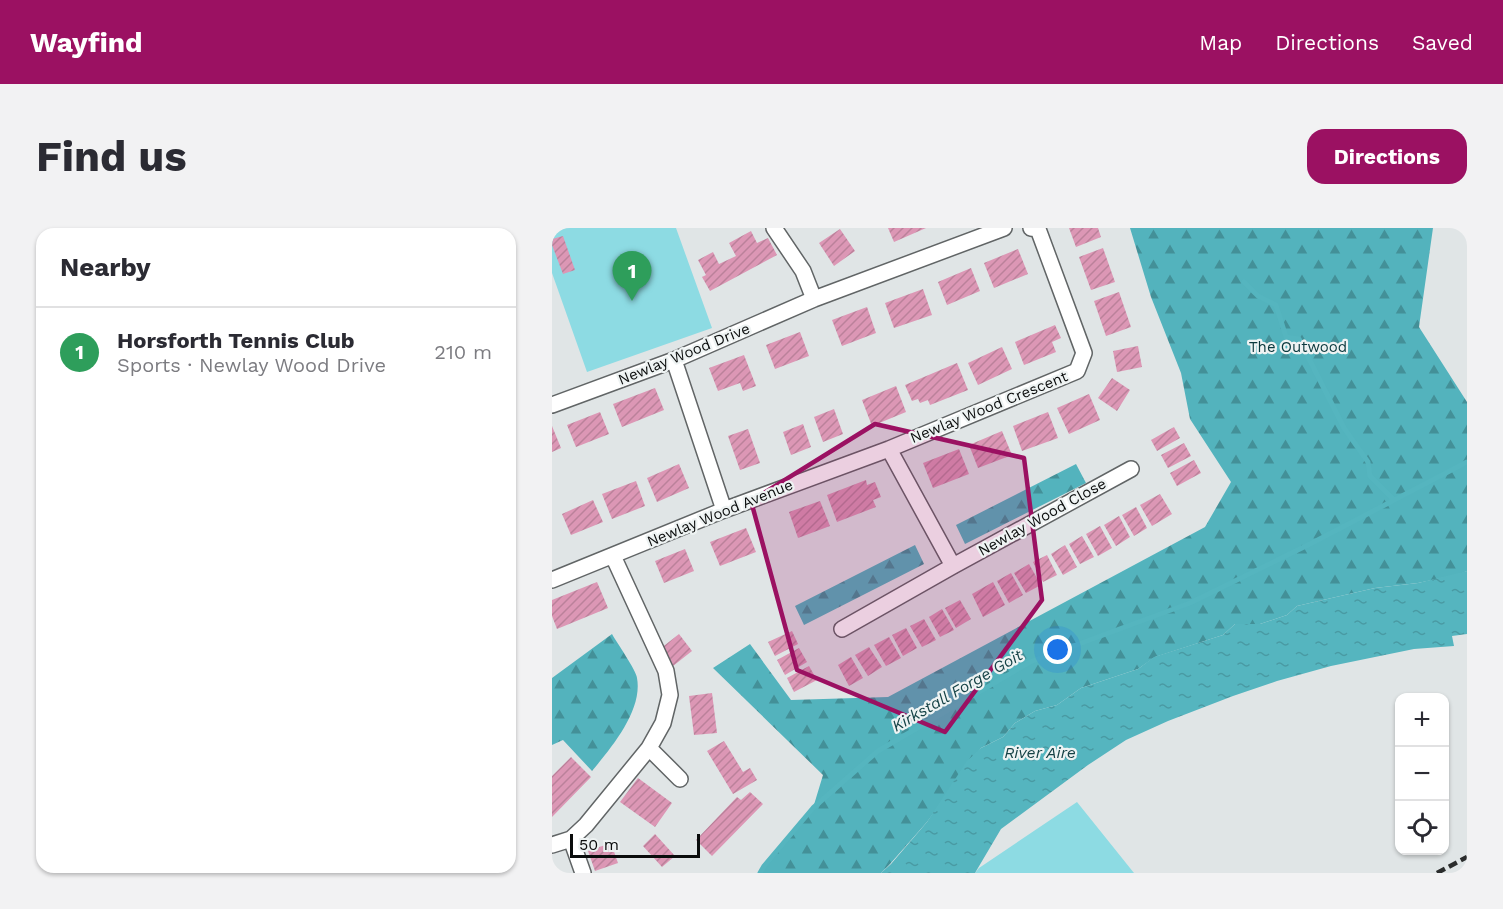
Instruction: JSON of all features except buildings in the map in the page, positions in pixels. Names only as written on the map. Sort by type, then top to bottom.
[{"type":"street","points":[[774,228],[803,271],[814,299],[1004,228]]},
{"type":"street","name":"Newlay Wood Crescent","points":[[889,449],[1077,371],[1084,352],[1038,229],[1031,228]]},
{"type":"street","name":"Newlay Wood Drive","points":[[552,405],[674,360],[814,299]]},
{"type":"street","points":[[674,360],[724,510]]},
{"type":"street","points":[[889,449],[953,566]]},
{"type":"street","name":"Newlay Wood Avenue","points":[[552,580],[724,510],[889,449]]},
{"type":"street","name":"Newlay Wood Close","points":[[842,629],[1131,468]]},
{"type":"street","points":[[552,844],[571,839],[586,825],[649,748],[663,723],[670,695],[666,671],[613,556]]},
{"type":"street","points":[[649,748],[681,779]]},
{"type":"street","points":[[571,839],[583,873]]},
{"type":"highlighted area","points":[[875,424],[1024,458],[1042,600],[945,732],[797,670],[751,501]]},
{"type":"shaded area","points":[[552,228],[676,228],[712,328],[587,372],[552,273]]},
{"type":"shaded area","points":[[1077,802],[1134,873],[975,873],[979,868]]},
{"type":"green space","name":"The Outwood","points":[[1130,228],[1433,228],[1419,327],[1467,402],[1467,571],[1418,583],[1375,588],[1297,606],[1287,615],[1260,624],[1235,624],[1223,635],[1155,657],[1138,669],[1081,688],[1057,705],[1035,711],[1015,723],[1003,737],[981,748],[927,822],[881,873],[760,873],[813,808],[823,775],[713,668],[750,644],[791,700],[888,697],[1205,527],[1231,482],[1190,419],[1181,373],[1151,297]]},
{"type":"green space","points":[[1076,464],[1086,483],[965,544],[956,525]]},
{"type":"green space","points":[[915,545],[924,564],[804,625],[795,606]]},
{"type":"green space","points":[[612,634],[636,674],[638,690],[624,728],[592,771],[563,740],[552,745],[552,678]]},
{"type":"water","name":"River Aire","points":[[1467,571],[1467,634],[1452,636],[1454,646],[1414,649],[1331,666],[1277,681],[1168,721],[1126,740],[1001,829],[975,873],[881,873],[927,822],[967,761],[981,748],[1003,737],[1015,723],[1035,711],[1057,705],[1081,688],[1138,669],[1154,657],[1223,635],[1235,624],[1260,624],[1287,615],[1297,606],[1375,588],[1418,583]]},
{"type":"waterway","points":[[1244,282],[1258,296],[1276,305],[1286,337],[1299,339],[1344,428],[1368,462],[1370,476],[1394,500]]},
{"type":"waterway","name":"Kirkstall Forge Goit","points":[[760,873],[813,808],[878,751],[1030,662],[1190,603],[1312,543],[1467,462]]},
{"type":"railway","points":[[1437,873],[1467,857]]},
{"type":"place","name":"Horsforth Tennis Club","points":[[632,301]]}]
